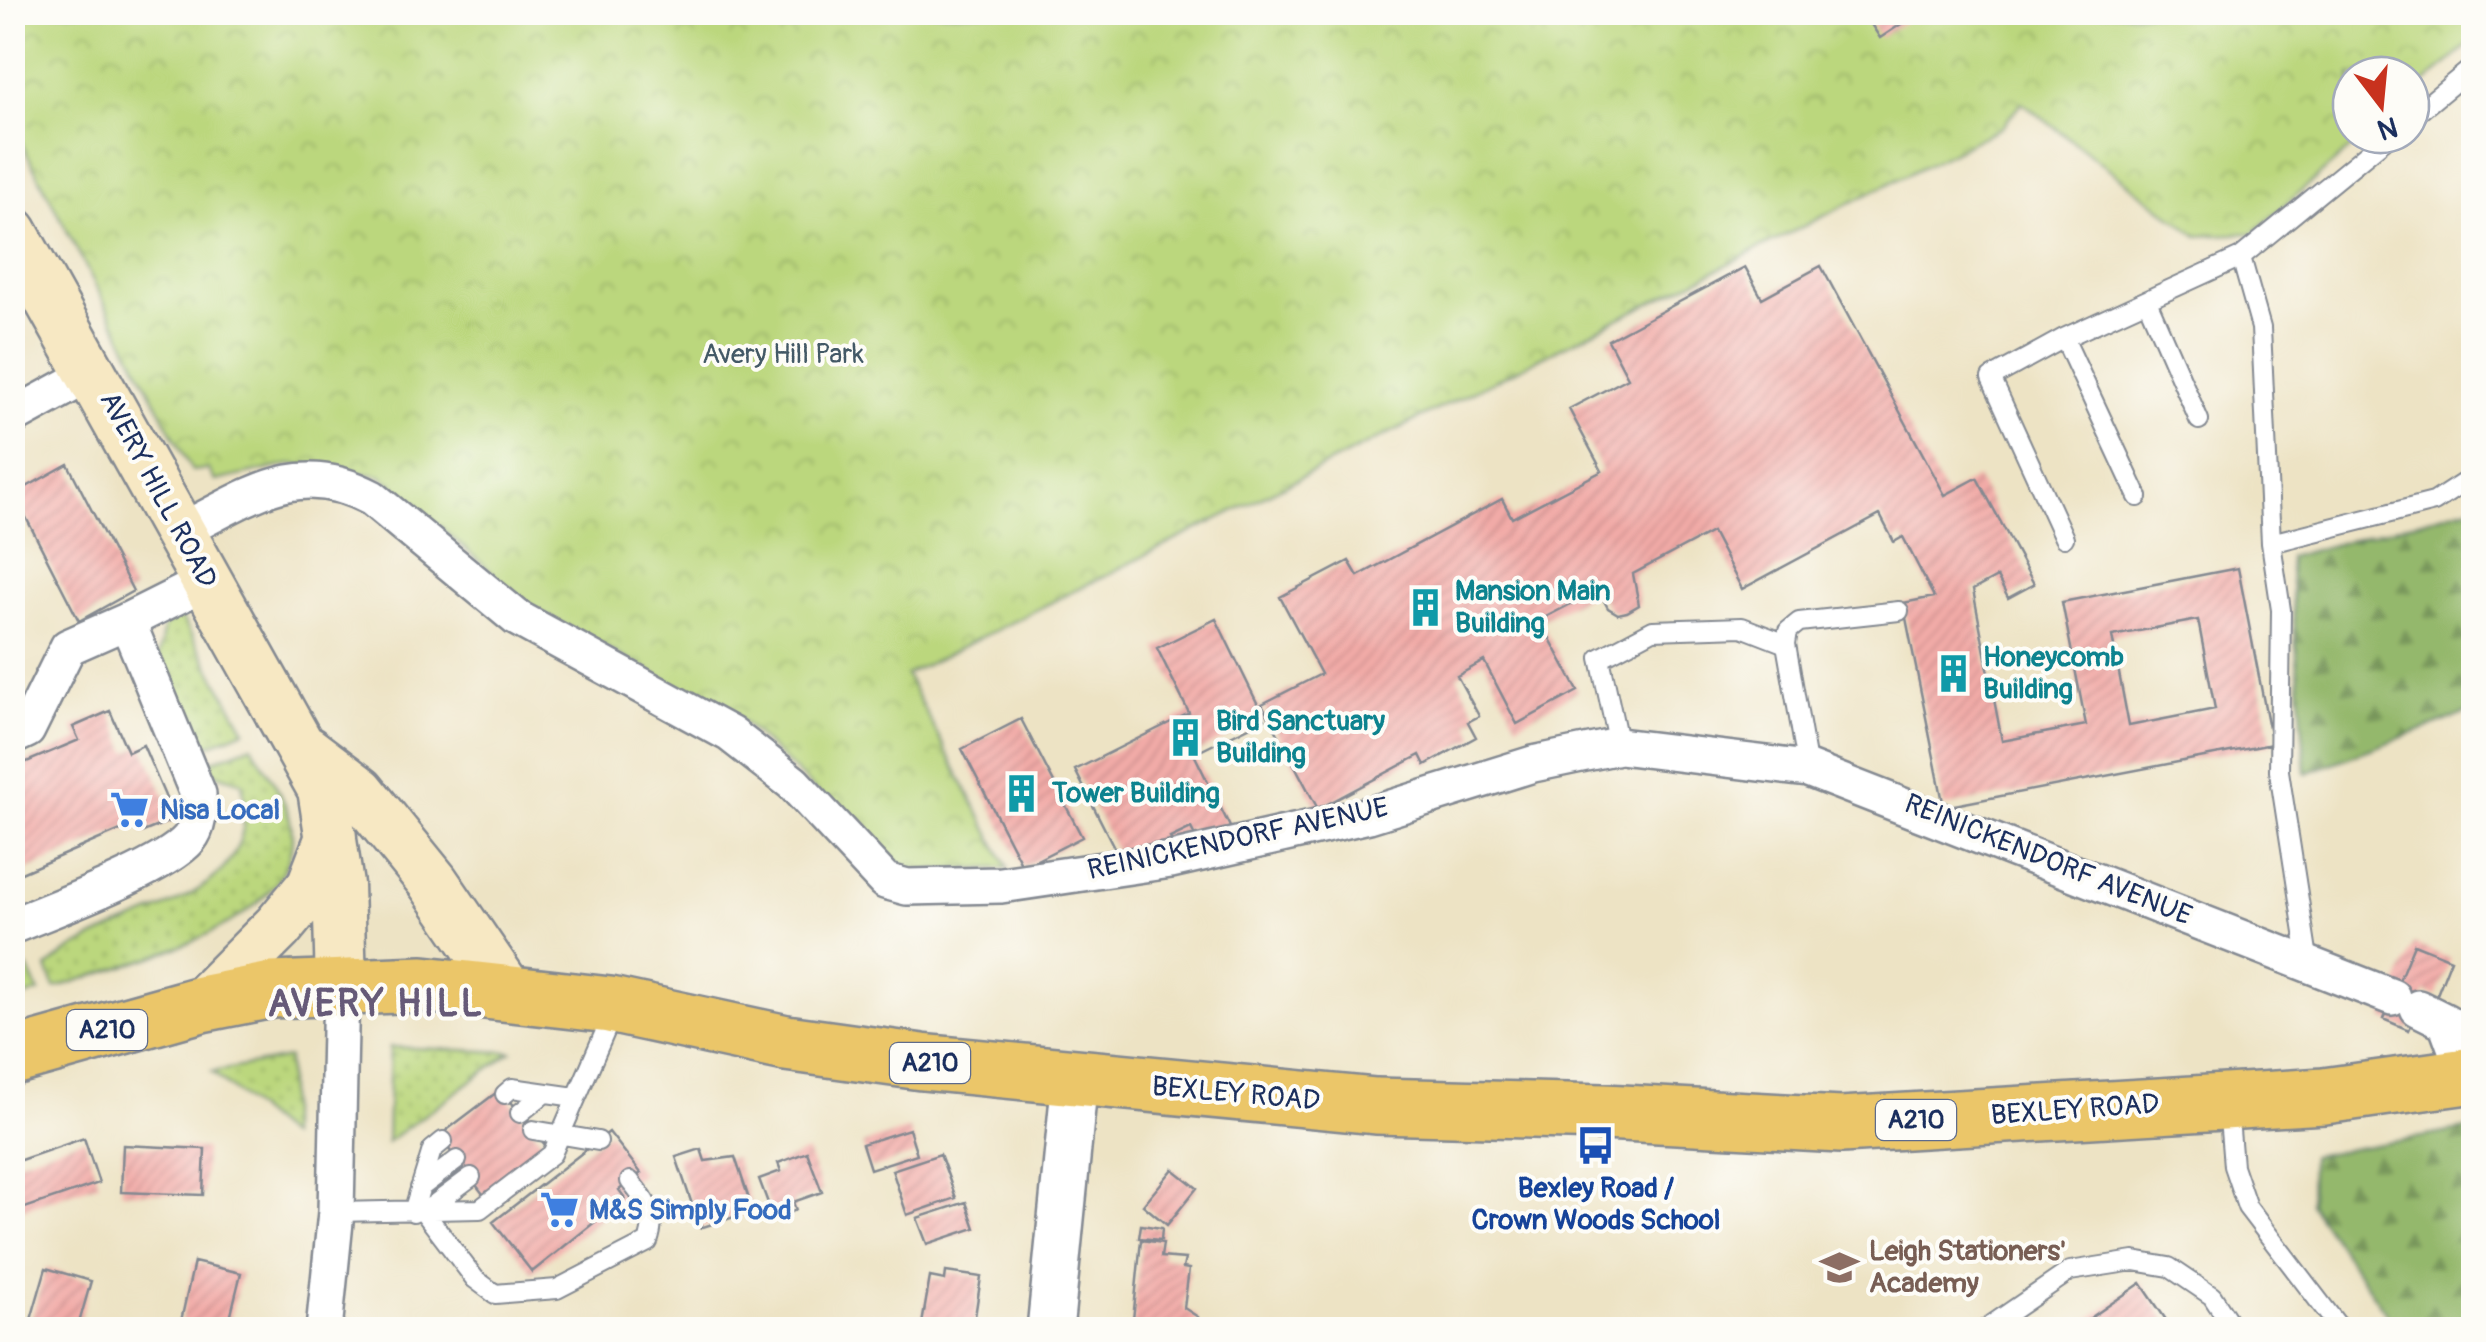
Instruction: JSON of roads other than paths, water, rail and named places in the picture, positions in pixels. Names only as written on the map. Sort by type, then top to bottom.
[{"type":"main road","name":"AVERY HILL ROAD","points":[[12,232],[94,372],[323,790],[332,834],[341,984]]},
{"type":"main road","name":"AVERY HILL ROAD","points":[[302,748],[360,792],[434,882],[507,990]]},
{"type":"main road","points":[[200,1004],[278,927],[312,886],[332,834]]},
{"type":"main road","name":"BEXLEY ROAD","points":[[12,1057],[200,1004],[272,990],[341,984],[507,990],[616,1006],[786,1043],[1075,1078],[1376,1106],[1841,1125],[2353,1093],[2470,1076]]},
{"type":"street","points":[[12,416],[94,372]]},
{"type":"street","name":"REINICKENDORF AVENUE","points":[[180,531],[279,482],[317,478],[347,484],[372,498],[517,618],[730,734],[793,783],[885,881],[907,887],[1001,884],[1171,860],[1369,815],[1533,764],[1619,746],[1808,769],[2405,1002],[2446,1022],[2470,1076]]},
{"type":"street","points":[[12,737],[28,730],[68,647],[207,581]]},
{"type":"street","points":[[12,926],[160,860],[188,841],[198,824],[198,794],[126,620]]},
{"type":"street","points":[[324,1330],[336,1212],[341,984]]},
{"type":"street","points":[[1050,1330],[1075,1078]]},
{"type":"lane","points":[[2431,101],[2474,66]]},
{"type":"lane","points":[[2064,538],[1990,383],[1994,374],[2241,257],[2366,155]]},
{"type":"lane","points":[[2241,257],[2261,328],[2270,542],[2281,610],[2279,770],[2309,965]]},
{"type":"lane","points":[[2147,302],[2199,420]]},
{"type":"lane","points":[[2064,338],[2138,497]]},
{"type":"lane","points":[[2270,542],[2434,502],[2474,476]]},
{"type":"lane","points":[[1808,769],[1786,644],[1788,631],[1799,622],[1899,611]]},
{"type":"lane","points":[[1619,746],[1600,658],[1653,630],[1742,627],[1786,644]]},
{"type":"lane","points":[[336,1212],[480,1209],[552,1154],[616,1006]]},
{"type":"lane","points":[[505,1094],[512,1088],[576,1097]]},
{"type":"lane","points":[[520,1113],[545,1093]]},
{"type":"lane","points":[[2227,1101],[2232,1166],[2248,1207],[2341,1330]]},
{"type":"lane","points":[[533,1130],[598,1140]]},
{"type":"lane","points":[[443,1142],[432,1150],[420,1188],[419,1212],[475,1280],[495,1294],[557,1289],[648,1242],[654,1226],[652,1209],[630,1182]]},
{"type":"lane","points":[[420,1188],[457,1160]]},
{"type":"lane","points":[[419,1212],[470,1177]]},
{"type":"lane","points":[[1984,1330],[2070,1270],[2134,1261],[2170,1267],[2212,1296],[2234,1330]]},
{"type":"place","name":"Mansion Main Building","points":[[1425,607]]},
{"type":"place","name":"Honeycomb Building","points":[[1953,673]]},
{"type":"place","name":"Bird Sanctuary Building","points":[[1186,737]]},
{"type":"place","name":"Tower Building","points":[[1022,793]]},
{"type":"place","name":"Nisa Local","points":[[130,810]]},
{"type":"place","name":"Bexley Road / Crown Woods School","points":[[1596,1145]]},
{"type":"place","name":"M&S Simply Food","points":[[559,1210]]},
{"type":"place","name":"Leigh Stationers' Academy","points":[[1839,1267]]},
{"type":"district","name":"AVERY HILL","points":[[376,1004]]},
{"type":"park label","name":"Avery Hill Park","points":[[783,354]]}]
